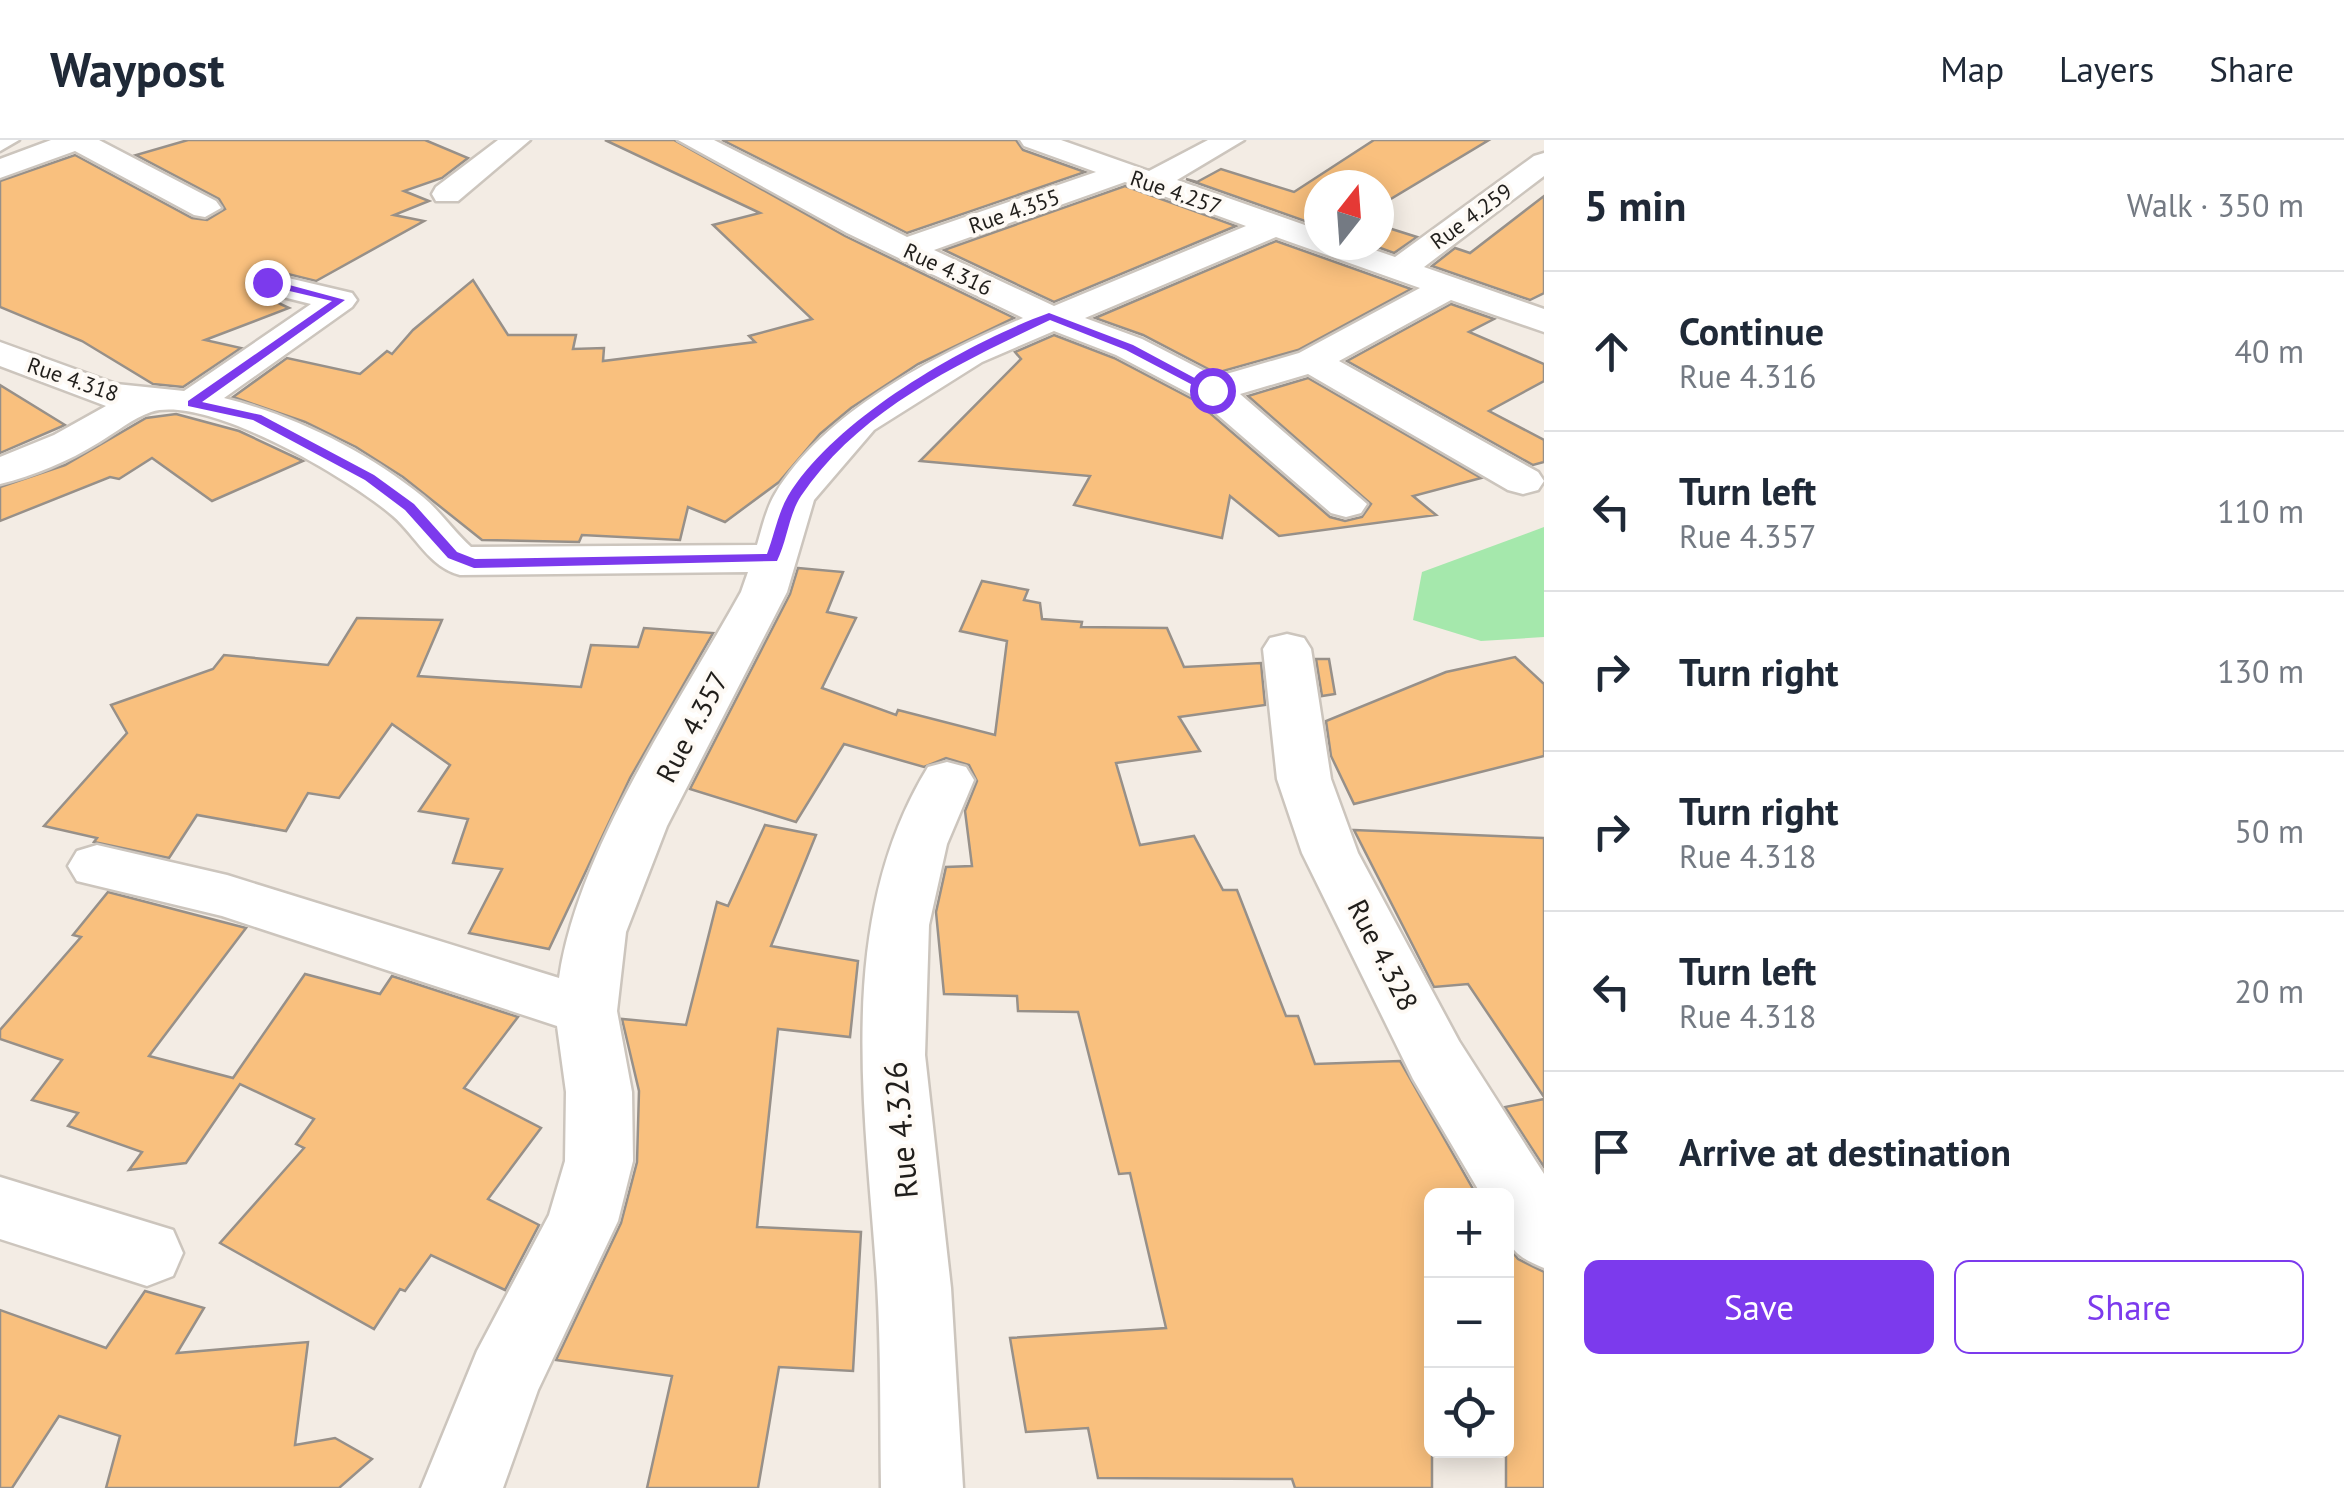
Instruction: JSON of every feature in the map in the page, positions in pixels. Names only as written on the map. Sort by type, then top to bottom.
[{"type":"street","points":[[0,169],[77,140],[205,208]]},
{"type":"street","points":[[447,194],[516,140]]},
{"type":"street","name":"Rue 4.316","points":[[692,140],[905,249],[1049,316],[1130,347],[1212,390],[1346,504]]},
{"type":"street","name":"Rue 4.257","points":[[1034,140],[1297,234]]},
{"type":"street","name":"Rue 4.355","points":[[905,249],[1135,178],[1230,140]]},
{"type":"street","name":"Rue 4.259","points":[[1398,270],[1544,162]]},
{"type":"street","name":"Rue 4.357","points":[[462,1488],[504,1378],[584,1222],[598,1161],[598,1092],[586,1011],[596,932],[638,826],[764,592],[794,497],[860,422],[969,354],[1049,316],[1297,234]]},
{"type":"street","points":[[1370,260],[1544,321]]},
{"type":"street","points":[[192,403],[340,300],[267,282]]},
{"type":"street","points":[[1212,390],[1312,361],[1448,287]]},
{"type":"street","name":"Rue 4.318","points":[[0,353],[110,395],[142,402],[192,403],[257,417],[370,477],[410,507],[460,560],[773,558]]},
{"type":"street","points":[[1312,361],[1522,482]]},
{"type":"street","points":[[0,472],[68,444],[142,402]]},
{"type":"street","name":"Rue 4.328","points":[[1287,649],[1304,779],[1330,852],[1436,1060],[1544,1236]]},
{"type":"street","name":"Rue 4.326","points":[[922,1488],[914,1288],[894,1055],[899,924],[919,844],[947,780]]},
{"type":"street","points":[[97,866],[227,896],[586,1011]]},
{"type":"street","points":[[0,1208],[146,1253]]},
{"type":"green space","points":[[1544,527],[1544,637],[1481,641],[1413,620],[1422,572]]},
{"type":"building","points":[[188,140],[425,140],[468,158],[442,178],[404,191],[429,201],[394,215],[424,221],[316,281],[268,269],[252,274],[246,283],[252,292],[280,300],[276,302],[289,308],[205,340],[241,348],[183,387],[153,384],[82,341],[0,307],[0,181],[75,155],[192,218],[207,220],[225,209],[219,199],[136,155]]},
{"type":"building","points":[[605,140],[674,140],[845,236],[1014,318],[918,364],[851,408],[820,434],[779,482],[725,522],[688,507],[680,540],[582,535],[579,542],[482,540],[403,477],[356,447],[305,422],[233,397],[287,358],[360,374],[387,351],[392,354],[413,330],[473,280],[508,335],[576,335],[573,349],[604,348],[603,361],[755,342],[749,336],[812,319],[713,225],[760,213]]},
{"type":"building","points":[[722,140],[1016,140],[1023,150],[1085,172],[907,233]]},
{"type":"building","points":[[1374,140],[1489,140],[1394,197],[1394,170],[1328,170]]},
{"type":"building","points":[[1221,169],[1294,192],[1304,186],[1304,221],[1186,179],[1197,182]]},
{"type":"building","points":[[1125,186],[1236,226],[1054,302],[944,250]]},
{"type":"building","points":[[1544,196],[1544,293],[1530,300],[1432,266],[1455,248],[1470,253]]},
{"type":"building","points":[[1394,230],[1417,237],[1394,253]]},
{"type":"building","points":[[1276,241],[1304,251],[1304,260],[1329,260],[1411,289],[1298,350],[1216,373],[1143,335],[1095,318]]},
{"type":"building","points":[[1451,304],[1494,319],[1469,332],[1544,364],[1544,381],[1489,411],[1544,440],[1544,462],[1533,465],[1347,361]]},
{"type":"building","points":[[1054,335],[1114,358],[1196,401],[1330,517],[1345,521],[1362,517],[1371,504],[1248,396],[1308,378],[1481,478],[1413,496],[1436,515],[1279,536],[1230,496],[1222,538],[1074,505],[1090,476],[920,461],[1021,359],[1015,352]]},
{"type":"building","points":[[0,385],[65,425],[0,453]]},
{"type":"building","points":[[176,414],[239,431],[303,461],[212,501],[152,458],[119,479],[110,477],[0,521],[0,487],[65,465],[146,418]]},
{"type":"building","points":[[798,568],[843,572],[827,612],[856,618],[822,688],[896,715],[898,710],[995,735],[1007,641],[960,631],[982,581],[1028,590],[1024,600],[1040,603],[1042,619],[1082,622],[1081,627],[1167,628],[1184,667],[1261,663],[1265,705],[1179,717],[1200,751],[1116,763],[1140,845],[1194,836],[1223,890],[1237,890],[1286,1016],[1298,1016],[1315,1064],[1400,1061],[1472,1188],[1424,1188],[1424,1458],[1432,1458],[1432,1488],[1295,1488],[1292,1479],[1098,1478],[1088,1428],[1026,1432],[1010,1338],[1166,1328],[1130,1173],[1119,1174],[1078,1012],[1018,1011],[1017,996],[944,994],[936,912],[946,867],[972,866],[965,811],[977,781],[969,765],[946,758],[924,767],[844,744],[796,822],[690,789],[790,594]]},
{"type":"building","points":[[357,618],[442,620],[418,676],[581,687],[591,645],[638,647],[644,628],[713,633],[630,778],[549,949],[469,933],[502,869],[453,863],[468,819],[419,811],[450,765],[392,724],[339,798],[308,793],[286,831],[197,815],[169,858],[94,842],[97,838],[44,826],[127,733],[111,705],[213,669],[224,655],[328,665]]},
{"type":"building","points":[[1515,657],[1544,684],[1544,756],[1354,804],[1331,756],[1326,721],[1446,672]]},
{"type":"building","points":[[1316,659],[1329,659],[1335,694],[1322,696]]},
{"type":"building","points":[[765,825],[816,835],[771,946],[858,961],[850,1037],[778,1029],[757,1227],[861,1232],[853,1371],[779,1367],[758,1488],[647,1488],[672,1376],[556,1360],[621,1223],[637,1162],[639,1091],[622,1019],[686,1025],[717,902],[728,906]]},
{"type":"building","points":[[1354,830],[1544,838],[1544,1097],[1468,984],[1434,987]]},
{"type":"building","points":[[108,892],[246,928],[149,1056],[233,1078],[305,974],[380,994],[392,976],[518,1017],[464,1088],[541,1128],[488,1199],[539,1225],[505,1290],[431,1255],[405,1291],[400,1289],[374,1329],[220,1243],[304,1148],[296,1144],[314,1119],[240,1084],[186,1163],[129,1170],[142,1152],[68,1126],[78,1113],[32,1100],[62,1060],[0,1039],[0,1030],[81,937],[73,935]]},
{"type":"building","points":[[1544,1099],[1544,1167],[1505,1107]]},
{"type":"building","points":[[1514,1254],[1544,1272],[1544,1488],[1506,1488],[1506,1458],[1514,1458]]},
{"type":"building","points":[[145,1291],[204,1308],[177,1353],[308,1342],[295,1445],[335,1438],[372,1459],[339,1488],[106,1488],[120,1436],[59,1416],[12,1488],[0,1488],[0,1310],[106,1348]]},
{"type":"route","points":[[267,282],[340,300],[258,361],[192,403],[257,417],[370,477],[410,507],[453,555],[474,564],[773,558],[794,497],[825,456],[860,422],[969,354],[1049,316],[1130,347],[1212,390]]}]
